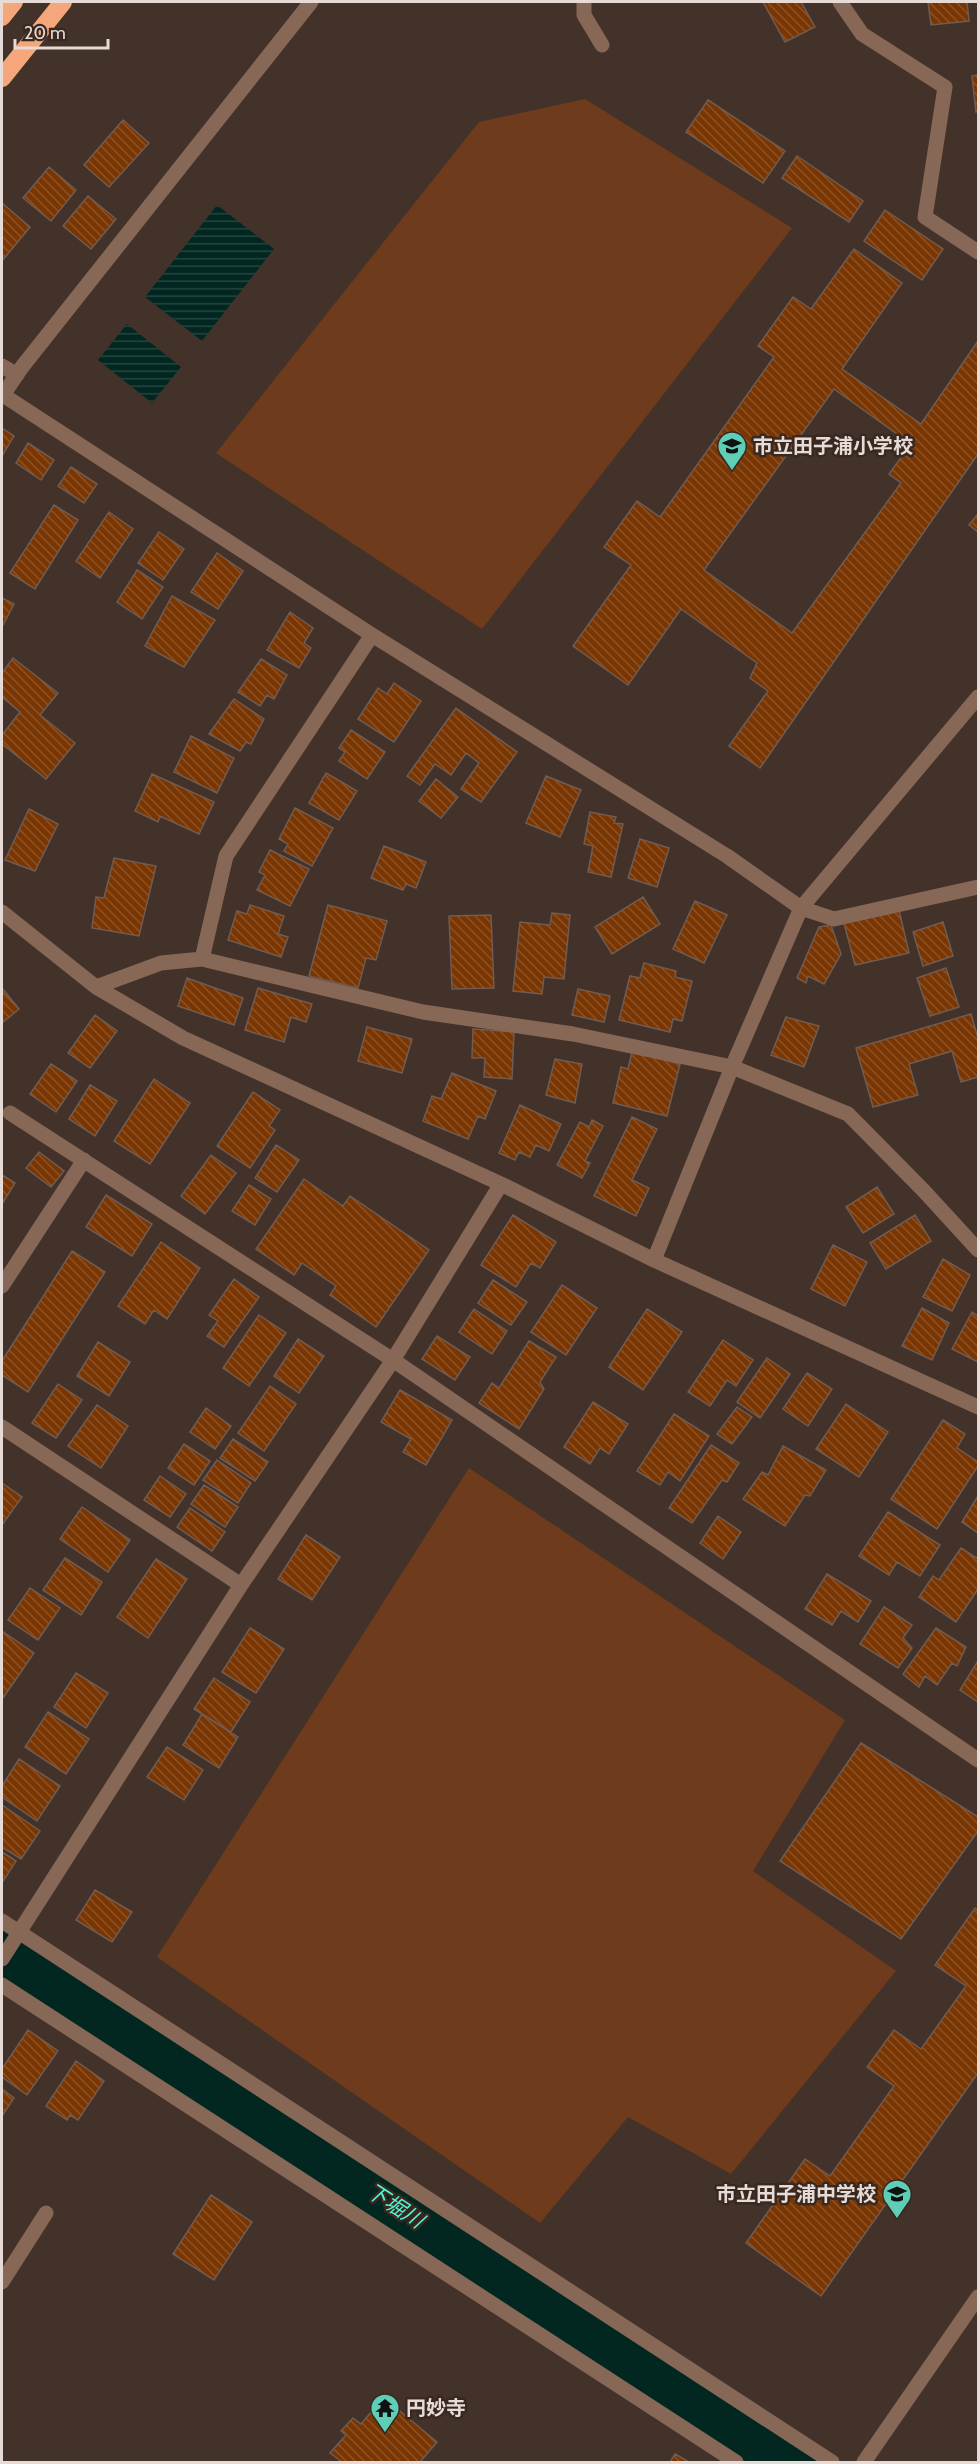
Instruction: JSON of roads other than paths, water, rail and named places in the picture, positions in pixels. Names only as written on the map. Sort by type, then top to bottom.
[{"type":"highway","points":[[2,16],[14,2]]},
{"type":"highway","points":[[2,78],[63,2]]},
{"type":"street","points":[[311,2],[3,395],[372,634],[727,856],[801,908],[834,919],[978,887]]},
{"type":"street","points":[[584,2],[584,15],[602,45]]},
{"type":"street","points":[[840,2],[862,34],[945,87],[925,217],[978,252]]},
{"type":"street","points":[[2,366],[17,375]]},
{"type":"street","points":[[202,959],[226,856],[372,634]]},
{"type":"street","points":[[654,1260],[732,1066],[801,908],[978,697]]},
{"type":"street","points":[[2,912],[96,987],[183,1038],[501,1184],[654,1260],[978,1407]]},
{"type":"street","points":[[96,987],[161,963],[202,959],[423,1012],[573,1034],[732,1066],[848,1114],[978,1250]]},
{"type":"street","points":[[10,1113],[393,1360],[978,1760]]},
{"type":"street","points":[[2,1286],[84,1160]]},
{"type":"street","points":[[2,1959],[241,1586],[393,1360],[501,1184]]},
{"type":"street","points":[[2,1427],[241,1586]]},
{"type":"street","points":[[2,1921],[18,1934],[832,2463]]},
{"type":"street","points":[[2,1985],[736,2463]]},
{"type":"street","points":[[2,2282],[46,2213]]},
{"type":"street","points":[[864,2463],[978,2297]]},
{"type":"water","points":[[217,205],[274,249],[202,341],[145,297]]},
{"type":"water","points":[[127,324],[181,367],[152,403],[98,360]]},
{"type":"waterway","name":"下堀川","points":[[2,1949],[789,2462]]},
{"type":"place","name":"市立田子浦小学校","points":[[732,472]]},
{"type":"place","name":"市立田子浦中学校","points":[[897,2220]]},
{"type":"place","name":"円妙寺","points":[[385,2434]]}]
